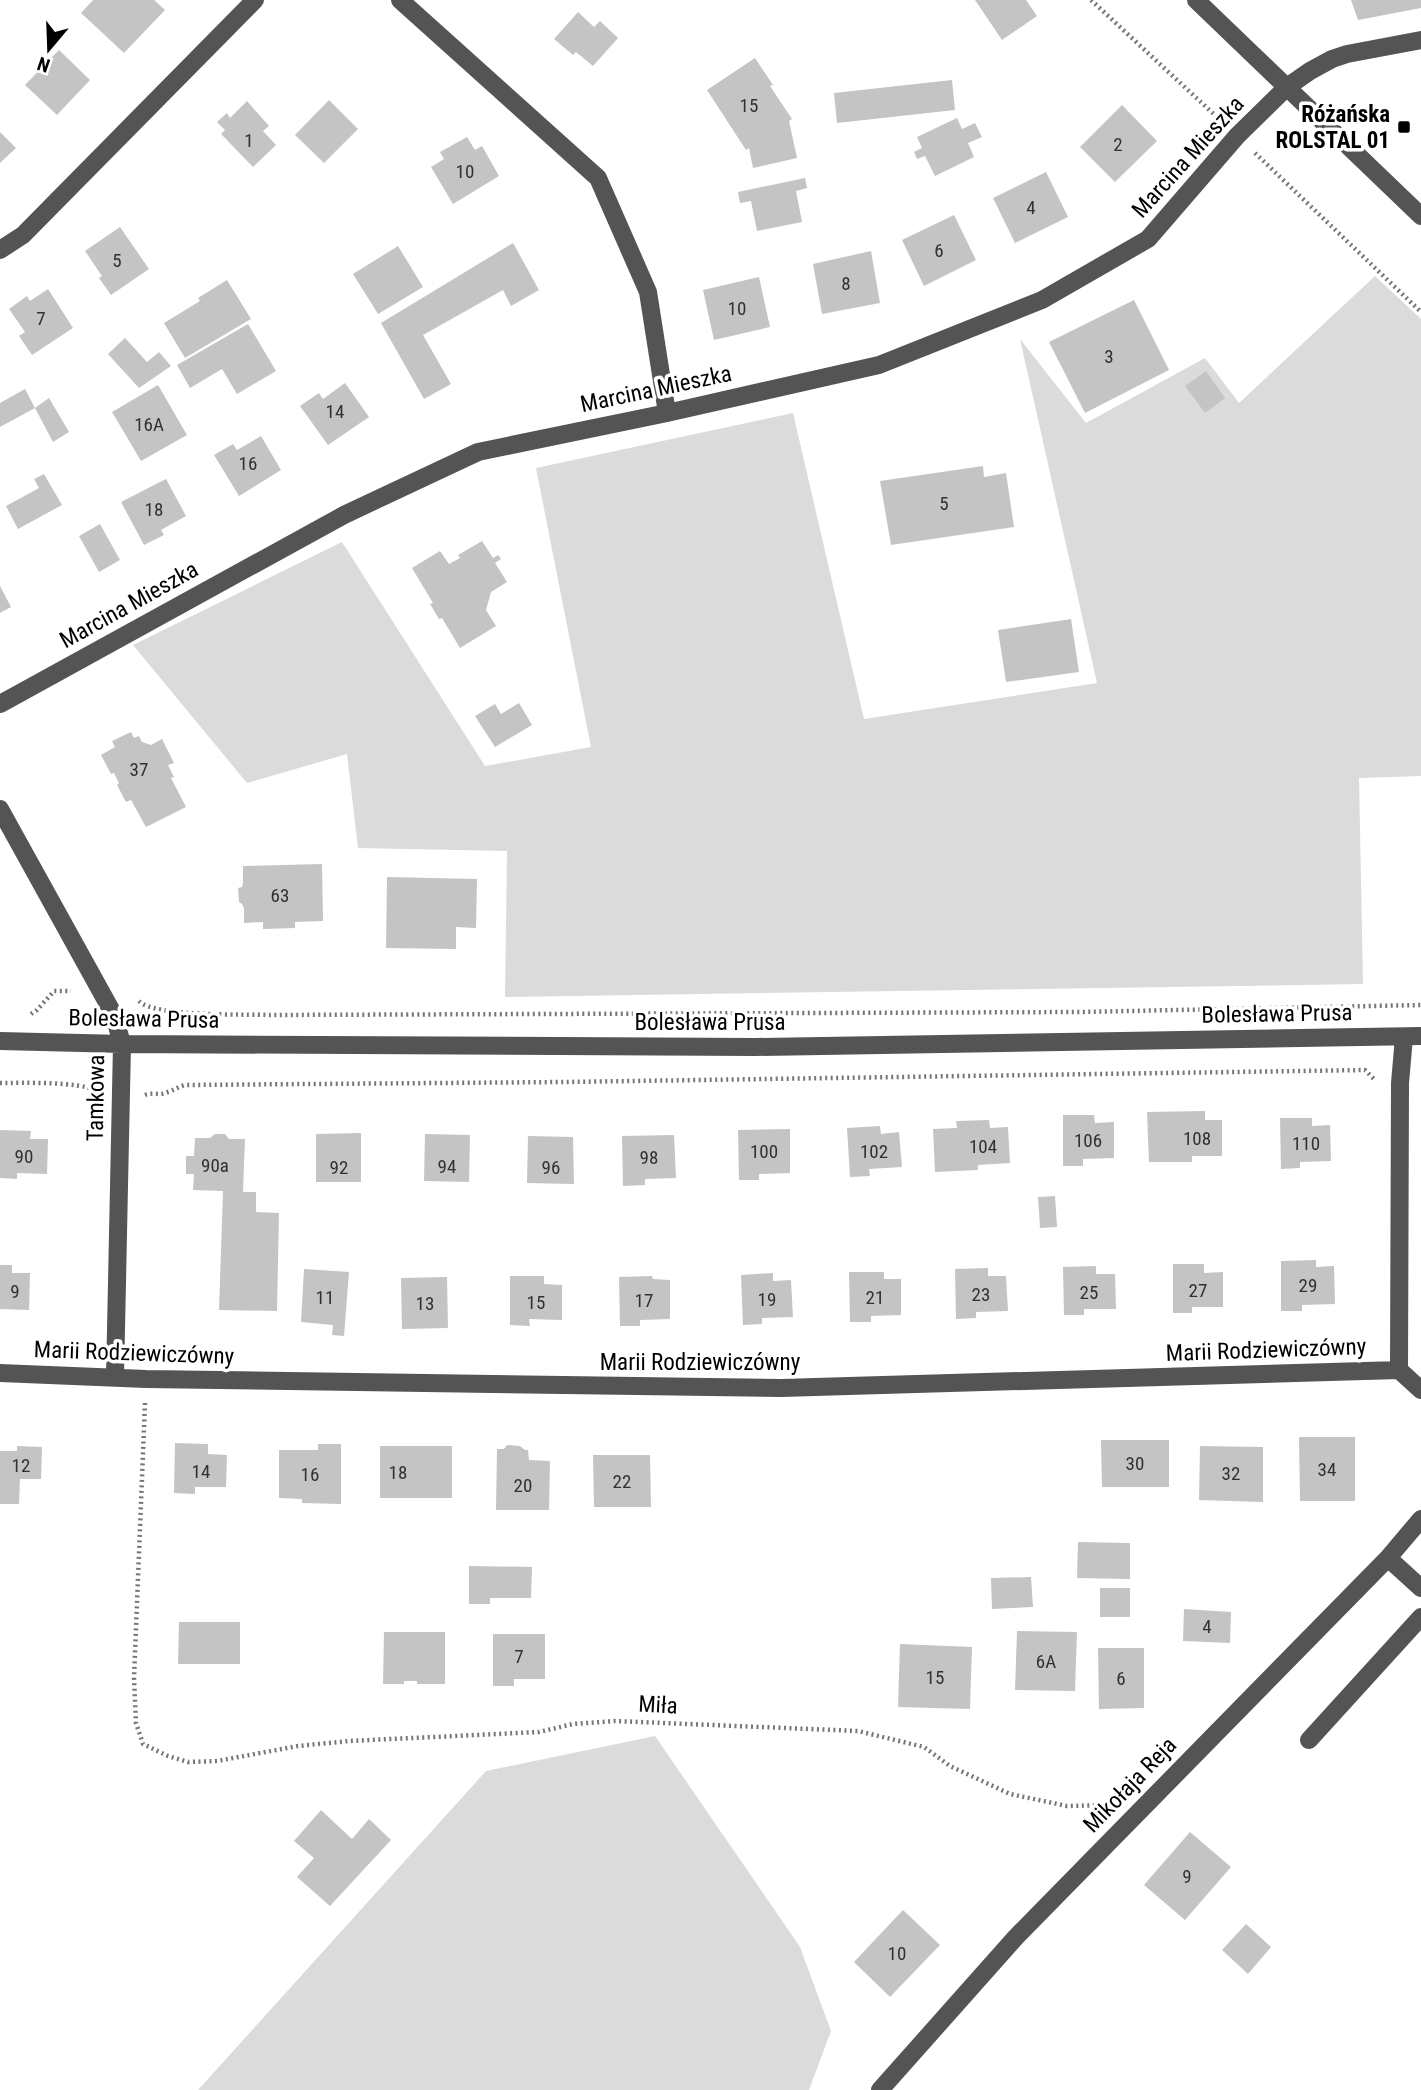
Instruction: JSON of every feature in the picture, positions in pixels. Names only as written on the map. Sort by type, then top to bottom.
[{"type":"street","points":[[0,250],[23,235],[255,0]]},
{"type":"street","points":[[400,0],[598,178],[648,292],[667,413]]},
{"type":"street","points":[[1196,0],[1421,216]]},
{"type":"street","name":"Marcina Mieszka","points":[[0,704],[344,514],[478,452],[879,365],[1042,300],[1147,239],[1237,136],[1287,87],[1310,71],[1347,54],[1421,40]]},
{"type":"street","name":"Tamkowa","points":[[0,809],[114,1016],[122,1044],[115,1377]]},
{"type":"street","name":"Bolesława Prusa","points":[[0,1041],[756,1047],[1412,1036]]},
{"type":"street","name":"Marii Rodziewiczówny","points":[[0,1373],[146,1379],[781,1388],[1399,1370],[1400,1083],[1412,1036]]},
{"type":"street","points":[[1399,1370],[1421,1390]]},
{"type":"street","name":"Mikołaja Reja","points":[[880,2090],[1016,1937],[1388,1558],[1421,1519]]},
{"type":"street","points":[[1388,1558],[1421,1588]]},
{"type":"street","points":[[1309,1740],[1421,1617]]},
{"type":"path","points":[[26,1017],[37,1010],[54,990]]},
{"type":"path","points":[[136,998],[143,1006],[162,1011],[229,1014],[1080,1012],[1421,1005]]},
{"type":"path","points":[[0,1083],[62,1084],[91,1088],[102,1095],[143,1096],[149,1093],[166,1094],[174,1088],[185,1086],[1365,1070],[1378,1083],[1400,1083]]},
{"type":"path","name":"Miła","points":[[146,1379],[134,1678],[136,1723],[143,1744],[168,1756],[188,1762],[217,1761],[298,1746],[539,1732],[573,1724],[615,1721],[858,1731],[924,1747],[950,1766],[1010,1794],[1067,1806],[1113,1805]]},
{"type":"shaded area","points":[[1375,276],[1421,319],[1421,776],[1359,778],[1363,984],[505,997],[507,851],[358,848],[347,754],[247,783],[133,645],[342,542],[485,766],[591,747],[536,468],[793,413],[864,719],[1097,683],[1020,339],[1086,423],[1205,358],[1239,403]]},
{"type":"shaded area","points":[[655,1736],[800,1947],[831,2031],[809,2090],[198,2090],[486,1771]]},
{"type":"building","points":[[93,0],[154,0],[165,10],[124,53],[81,13]]},
{"type":"building","points":[[975,0],[1026,0],[1037,16],[1002,40]]},
{"type":"building","points":[[1351,0],[1421,0],[1421,8],[1358,20]]},
{"type":"building","points":[[578,12],[594,27],[600,21],[618,38],[593,66],[576,52],[573,55],[554,39]]},
{"type":"building","points":[[59,50],[90,80],[57,115],[25,85]]},
{"type":"building","points":[[755,58],[792,119],[789,121],[797,158],[753,168],[749,148],[746,150],[707,90]]},
{"type":"building","points":[[952,80],[955,110],[837,123],[834,93]]},
{"type":"building","points":[[329,100],[358,129],[324,163],[295,135]]},
{"type":"building","points":[[247,101],[269,126],[263,131],[276,145],[253,167],[221,134],[225,130],[217,122],[227,113],[230,118]]},
{"type":"building","points":[[1122,105],[1157,141],[1115,182],[1080,147]]},
{"type":"building","points":[[957,118],[962,129],[975,123],[982,137],[968,143],[974,157],[935,176],[925,156],[917,159],[914,152],[922,148],[917,137]]},
{"type":"building","points":[[0,132],[16,148],[0,163]]},
{"type":"building","points":[[467,137],[475,150],[482,146],[499,176],[453,204],[431,167],[444,159],[440,152]]},
{"type":"building","points":[[1046,172],[1068,217],[1015,243],[993,198]]},
{"type":"building","points":[[805,178],[807,188],[796,191],[802,222],[757,231],[751,201],[740,203],[738,192]]},
{"type":"building","points":[[954,215],[976,260],[924,286],[902,240]]},
{"type":"building","points":[[120,227],[149,269],[111,295],[85,251]]},
{"type":"building","points":[[513,243],[539,290],[511,306],[503,290],[423,335],[451,384],[424,399],[381,323]]},
{"type":"building","points":[[398,246],[423,287],[378,314],[353,274]]},
{"type":"building","points":[[871,251],[880,303],[822,314],[813,264]]},
{"type":"building","points":[[759,277],[770,327],[714,340],[703,290]]},
{"type":"building","points":[[227,280],[251,319],[185,358],[164,323],[200,301],[198,298]]},
{"type":"building","points":[[48,289],[73,328],[32,355],[19,336],[25,332],[9,309],[27,296],[30,301]]},
{"type":"building","points":[[1134,300],[1169,370],[1085,413],[1049,342]]},
{"type":"building","points":[[248,324],[276,371],[237,394],[222,369],[190,388],[177,365]]},
{"type":"building","points":[[125,338],[147,362],[159,352],[171,366],[139,388],[108,354]]},
{"type":"building","points":[[1206,371],[1225,398],[1205,413],[1185,386]]},
{"type":"building","points":[[345,383],[369,417],[328,445],[300,406],[319,393],[323,399]]},
{"type":"building","points":[[158,385],[187,435],[141,461],[112,412]]},
{"type":"building","points":[[25,389],[35,408],[0,427],[0,403]]},
{"type":"building","points":[[49,398],[69,432],[53,442],[35,408]]},
{"type":"building","points":[[261,436],[281,470],[239,496],[214,455],[233,444],[237,450]]},
{"type":"building","points":[[983,466],[984,477],[1006,473],[1014,527],[891,545],[880,481]]},
{"type":"building","points":[[44,474],[62,505],[18,529],[6,506],[39,488],[34,479]]},
{"type":"building","points":[[166,479],[186,516],[161,530],[164,535],[144,545],[121,502]]},
{"type":"building","points":[[100,524],[120,560],[99,572],[79,536]]},
{"type":"building","points":[[482,541],[493,558],[498,555],[501,559],[495,563],[507,582],[491,592],[486,610],[496,626],[460,648],[430,604],[433,603],[412,568],[440,551],[449,564],[460,558],[458,555]]},
{"type":"building","points":[[0,586],[11,607],[0,613]]},
{"type":"building","points":[[1071,619],[1079,672],[1006,682],[998,630]]},
{"type":"building","points":[[519,703],[532,725],[495,747],[475,716],[495,704],[501,714]]},
{"type":"building","points":[[131,732],[134,738],[139,736],[142,742],[151,745],[162,739],[174,763],[168,765],[174,777],[171,778],[186,807],[146,827],[131,800],[126,802],[114,773],[111,774],[101,755],[115,747],[112,741]]},
{"type":"building","points":[[322,864],[323,921],[295,922],[295,928],[263,929],[263,922],[244,923],[244,908],[239,902],[238,888],[242,887],[243,883],[243,866]]},
{"type":"building","points":[[387,877],[477,879],[476,928],[456,927],[456,949],[386,948]]},
{"type":"building","points":[[1205,1111],[1205,1120],[1222,1120],[1222,1156],[1192,1156],[1192,1162],[1149,1162],[1147,1112]]},
{"type":"building","points":[[1063,1115],[1094,1115],[1095,1123],[1114,1122],[1114,1158],[1083,1159],[1083,1166],[1063,1166]]},
{"type":"building","points":[[1280,1118],[1312,1118],[1312,1126],[1330,1125],[1331,1161],[1300,1162],[1300,1168],[1281,1169]]},
{"type":"building","points":[[989,1120],[990,1128],[1008,1127],[1010,1163],[978,1165],[978,1170],[935,1172],[933,1129],[957,1128],[956,1121]]},
{"type":"building","points":[[880,1126],[881,1134],[899,1132],[902,1167],[869,1169],[870,1176],[850,1177],[847,1128]]},
{"type":"building","points":[[790,1129],[790,1173],[759,1174],[759,1180],[739,1180],[738,1130]]},
{"type":"building","points":[[0,1130],[31,1131],[30,1139],[48,1139],[47,1174],[17,1173],[17,1179],[0,1178]]},
{"type":"building","points":[[361,1133],[361,1182],[316,1182],[316,1134]]},
{"type":"building","points":[[215,1134],[225,1134],[229,1139],[245,1139],[243,1192],[256,1192],[256,1212],[279,1213],[277,1311],[219,1310],[223,1191],[193,1190],[194,1174],[186,1174],[186,1156],[194,1156],[195,1138],[210,1138]]},
{"type":"building","points":[[425,1134],[470,1135],[469,1182],[424,1181]]},
{"type":"building","points":[[674,1135],[676,1178],[645,1179],[645,1185],[623,1186],[622,1136]]},
{"type":"building","points":[[528,1136],[573,1137],[574,1184],[527,1183]]},
{"type":"building","points":[[1055,1196],[1057,1227],[1040,1228],[1038,1197]]},
{"type":"building","points":[[1316,1260],[1316,1267],[1334,1266],[1335,1304],[1302,1305],[1302,1311],[1281,1311],[1281,1261]]},
{"type":"building","points":[[1173,1264],[1204,1264],[1204,1273],[1223,1272],[1223,1307],[1192,1307],[1192,1313],[1173,1313]]},
{"type":"building","points":[[0,1265],[12,1265],[12,1273],[30,1273],[29,1310],[0,1309]]},
{"type":"building","points":[[1096,1266],[1096,1274],[1115,1274],[1116,1309],[1084,1309],[1084,1315],[1064,1315],[1063,1267]]},
{"type":"building","points":[[988,1268],[988,1276],[1006,1276],[1008,1311],[976,1312],[976,1318],[956,1319],[955,1269]]},
{"type":"building","points":[[304,1269],[349,1272],[344,1336],[332,1335],[333,1325],[301,1322]]},
{"type":"building","points":[[849,1272],[884,1272],[884,1279],[901,1279],[901,1315],[871,1316],[871,1322],[850,1322]]},
{"type":"building","points":[[773,1273],[773,1281],[791,1280],[793,1317],[762,1318],[762,1324],[743,1325],[741,1275]]},
{"type":"building","points":[[510,1276],[544,1276],[544,1284],[562,1285],[562,1320],[529,1319],[530,1326],[510,1325]]},
{"type":"building","points":[[652,1276],[653,1279],[670,1280],[670,1319],[640,1320],[640,1326],[620,1326],[619,1277]]},
{"type":"building","points":[[447,1277],[448,1328],[402,1329],[401,1278]]},
{"type":"building","points":[[1299,1437],[1355,1437],[1355,1501],[1300,1501]]},
{"type":"building","points":[[1101,1440],[1169,1440],[1169,1487],[1102,1487]]},
{"type":"building","points":[[175,1443],[208,1444],[208,1454],[227,1455],[226,1487],[195,1487],[195,1494],[174,1493]]},
{"type":"building","points":[[318,1444],[341,1444],[341,1504],[302,1503],[302,1499],[279,1498],[279,1450],[318,1450]]},
{"type":"building","points":[[507,1445],[528,1450],[529,1460],[550,1461],[549,1510],[496,1510],[497,1449],[504,1449]]},
{"type":"building","points":[[17,1446],[42,1447],[41,1479],[20,1479],[19,1504],[0,1504],[0,1451],[17,1451]]},
{"type":"building","points":[[380,1446],[452,1446],[452,1498],[380,1498]]},
{"type":"building","points":[[1200,1446],[1263,1447],[1263,1502],[1199,1500]]},
{"type":"building","points":[[593,1455],[650,1455],[651,1507],[594,1507]]},
{"type":"building","points":[[1078,1542],[1130,1543],[1130,1579],[1077,1578]]},
{"type":"building","points":[[469,1566],[532,1567],[531,1598],[490,1598],[490,1604],[469,1604]]},
{"type":"building","points":[[1031,1577],[1033,1607],[992,1609],[991,1578]]},
{"type":"building","points":[[1100,1588],[1130,1588],[1130,1617],[1100,1617]]},
{"type":"building","points":[[1184,1609],[1231,1612],[1230,1643],[1183,1641]]},
{"type":"building","points":[[179,1622],[240,1622],[240,1664],[178,1664]]},
{"type":"building","points":[[1017,1631],[1077,1632],[1075,1691],[1015,1690]]},
{"type":"building","points":[[384,1632],[445,1632],[445,1684],[404,1681],[404,1684],[383,1684]]},
{"type":"building","points":[[493,1634],[545,1634],[545,1679],[514,1679],[514,1686],[493,1686]]},
{"type":"building","points":[[900,1644],[972,1647],[970,1709],[898,1707]]},
{"type":"building","points":[[1098,1648],[1144,1648],[1144,1708],[1099,1709]]},
{"type":"building","points":[[321,1810],[352,1839],[369,1819],[391,1840],[330,1906],[297,1877],[314,1858],[294,1841]]},
{"type":"building","points":[[1190,1832],[1231,1867],[1185,1920],[1144,1885]]},
{"type":"building","points":[[903,1910],[940,1945],[890,1997],[854,1962]]},
{"type":"building","points":[[1246,1924],[1271,1947],[1248,1974],[1222,1950]]},
{"type":"place","name":"Różańska ROLSTAL 01","points":[[1404,127]]}]
